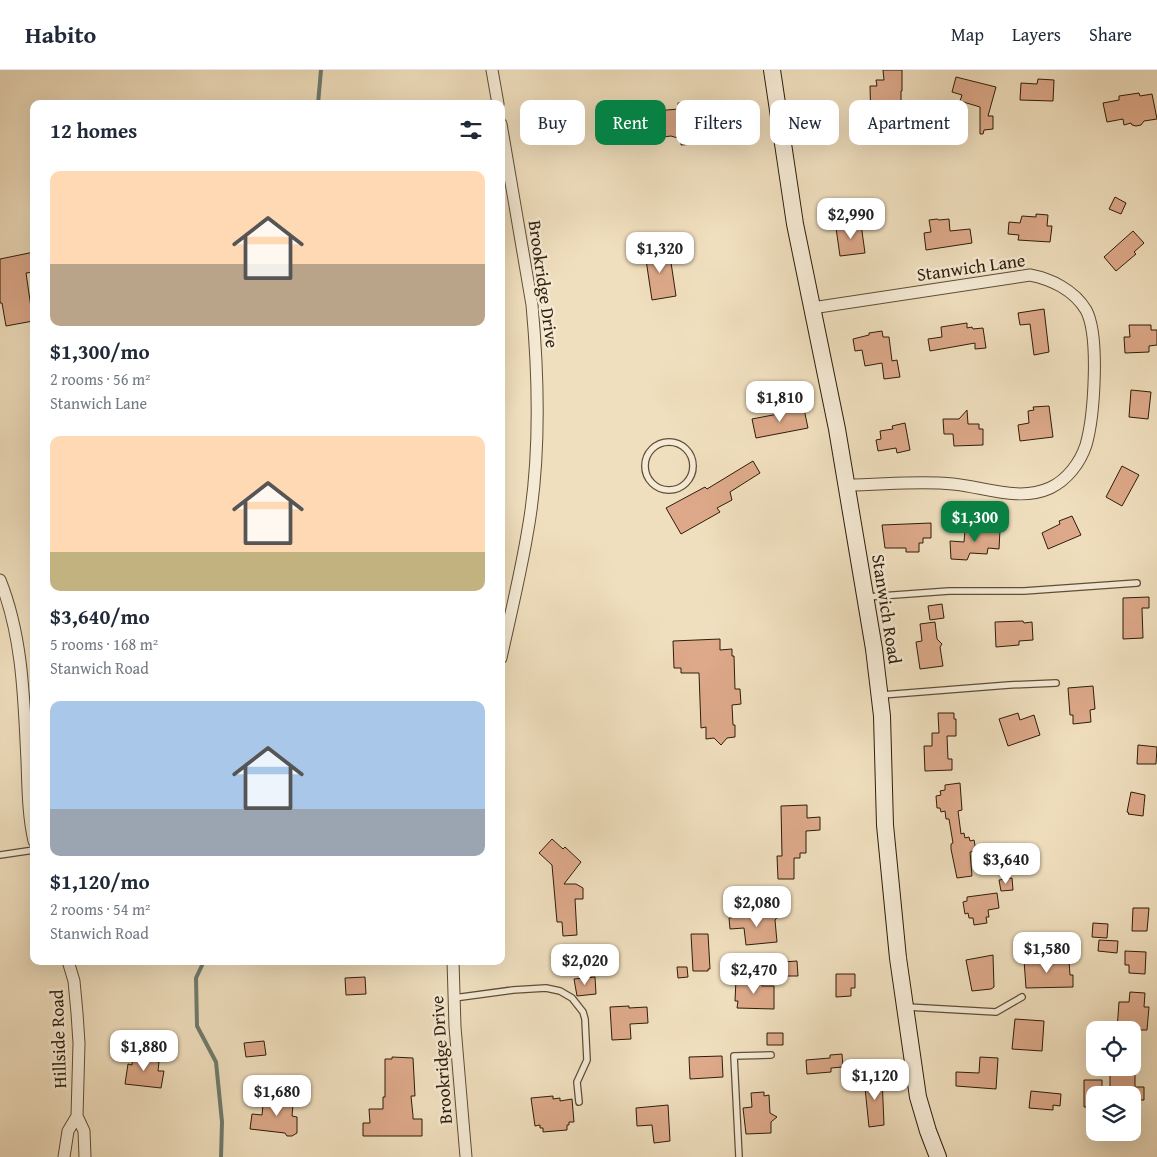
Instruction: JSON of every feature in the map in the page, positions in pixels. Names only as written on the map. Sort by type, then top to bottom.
[{"type":"street","points":[[492,70],[497,100]]},
{"type":"street","name":"Stanwich Road","points":[[772,70],[796,224],[837,429],[865,597],[880,696],[888,859],[905,1007],[918,1097],[938,1157]]},
{"type":"street","name":"Brookridge Drive","points":[[505,147],[532,305],[535,332],[537,417],[536,457],[527,535],[505,639]]},
{"type":"street","name":"Stanwich Lane","points":[[812,308],[1030,274],[1050,280],[1068,292],[1085,308],[1090,320],[1094,346],[1094,365],[1086,445],[1072,471],[1062,481],[1051,488],[1021,494],[953,484],[847,486]]},
{"type":"street","points":[[0,580],[7,598],[22,678],[30,747],[30,818]]},
{"type":"street","name":"Hillside Road","points":[[69,965],[74,981],[79,1043],[77,1116],[84,1131],[85,1157]]},
{"type":"street","name":"Brookridge Drive","points":[[453,965],[459,1086],[466,1157]]},
{"type":"street","name":"Hillside Road","points":[[64,1157],[68,1131],[77,1116]]},
{"type":"lane","points":[[667,442],[682,445],[688,450],[694,464],[690,479],[678,488],[671,490],[663,490],[650,482],[645,468],[645,460],[653,447],[667,442]]},
{"type":"lane","points":[[865,597],[949,591],[1024,591],[1137,583]]},
{"type":"lane","points":[[880,696],[1056,683]]},
{"type":"lane","points":[[0,855],[30,851]]},
{"type":"lane","points":[[454,998],[513,990],[546,988],[560,991],[572,998],[583,1012],[585,1020],[587,1060],[577,1082],[579,1102]]},
{"type":"lane","points":[[905,1007],[996,1012],[1022,997]]},
{"type":"lane","points":[[739,1157],[734,1056],[771,1054]]},
{"type":"building","points":[[883,70],[902,70],[901,100],[870,100],[870,86],[877,86],[876,80],[884,80]]},
{"type":"building","points":[[956,77],[996,87],[988,116],[993,116],[993,129],[984,130],[983,134],[980,134],[980,107],[968,103],[968,100],[960,100],[962,95],[952,92]]},
{"type":"building","points":[[1038,79],[1054,80],[1053,101],[1020,100],[1021,83],[1037,84]]},
{"type":"building","points":[[1139,93],[1140,96],[1152,94],[1157,119],[1144,121],[1141,125],[1136,126],[1131,123],[1124,125],[1123,119],[1107,122],[1103,103],[1119,100],[1119,96]]},
{"type":"building","points":[[676,109],[676,138],[666,137],[666,110]]},
{"type":"building","points":[[1115,197],[1126,203],[1121,214],[1109,209]]},
{"type":"building","points":[[874,204],[877,218],[864,220],[861,206]]},
{"type":"building","points":[[1036,214],[1048,215],[1047,226],[1052,226],[1050,242],[1018,240],[1019,235],[1008,234],[1009,222],[1020,223],[1022,216],[1036,217]]},
{"type":"building","points":[[949,219],[950,231],[970,229],[972,243],[926,250],[924,233],[931,232],[929,220]]},
{"type":"building","points":[[861,224],[865,253],[840,256],[836,228]]},
{"type":"building","points":[[1133,231],[1144,243],[1134,252],[1136,254],[1116,271],[1104,257]]},
{"type":"building","points":[[669,249],[676,296],[652,300],[645,253]]},
{"type":"building","points":[[30,253],[30,272],[26,273],[30,300],[30,322],[6,326],[2,303],[0,303],[0,259]]},
{"type":"building","points":[[1044,309],[1049,352],[1034,355],[1030,324],[1020,325],[1018,313]]},
{"type":"building","points":[[967,323],[967,328],[983,328],[986,348],[975,349],[975,343],[930,351],[928,339],[942,337],[941,327]]},
{"type":"building","points":[[1129,325],[1151,325],[1151,330],[1157,330],[1157,345],[1149,346],[1149,352],[1125,353],[1124,337],[1130,337]]},
{"type":"building","points":[[882,331],[883,337],[889,337],[892,361],[897,360],[900,377],[884,379],[882,363],[865,366],[862,350],[855,351],[853,339],[869,335],[869,333]]},
{"type":"building","points":[[1131,390],[1151,392],[1148,419],[1129,417]]},
{"type":"building","points":[[1049,406],[1053,437],[1020,441],[1018,425],[1029,423],[1028,411],[1034,410],[1033,407]]},
{"type":"building","points":[[804,409],[808,428],[756,438],[752,419]]},
{"type":"building","points":[[967,410],[968,424],[979,424],[979,429],[983,429],[983,445],[954,446],[953,434],[944,434],[943,419],[959,419]]},
{"type":"building","points":[[905,423],[910,450],[897,453],[896,448],[878,451],[876,440],[881,439],[880,431],[893,429],[892,426]]},
{"type":"building","points":[[753,461],[760,473],[730,492],[732,500],[717,508],[720,512],[681,534],[666,508],[705,487],[707,489]]},
{"type":"building","points":[[1122,466],[1139,475],[1122,506],[1106,497]]},
{"type":"building","points":[[1072,516],[1081,535],[1048,549],[1042,533],[1060,524],[1059,521]]},
{"type":"building","points":[[931,523],[931,538],[923,538],[923,543],[919,543],[919,552],[906,552],[906,548],[885,548],[882,525]]},
{"type":"building","points":[[980,528],[1000,530],[999,549],[988,548],[987,554],[970,553],[967,560],[951,559],[950,541],[964,542],[965,530],[980,530]]},
{"type":"building","points":[[1149,597],[1149,608],[1142,608],[1143,638],[1123,639],[1123,598]]},
{"type":"building","points":[[942,604],[944,618],[930,620],[928,606]]},
{"type":"building","points":[[1023,621],[1024,623],[1032,622],[1033,640],[1019,641],[1019,645],[996,647],[995,622]]},
{"type":"building","points":[[935,622],[937,639],[942,644],[940,647],[943,666],[920,669],[916,642],[922,641],[920,624]]},
{"type":"building","points":[[720,639],[720,650],[732,649],[735,689],[740,689],[741,704],[732,705],[735,737],[727,738],[721,745],[714,738],[706,739],[706,727],[701,728],[699,673],[681,673],[681,668],[674,668],[673,641]]},
{"type":"building","points":[[1093,686],[1095,709],[1090,710],[1091,722],[1073,724],[1073,715],[1070,715],[1068,688]]},
{"type":"building","points":[[938,713],[954,713],[954,719],[956,719],[956,736],[947,736],[948,759],[952,759],[952,770],[925,771],[924,746],[932,746],[932,733],[939,733]]},
{"type":"building","points":[[1018,713],[1020,720],[1034,715],[1040,735],[1008,746],[999,719]]},
{"type":"building","points":[[1138,745],[1157,747],[1156,764],[1137,764]]},
{"type":"building","points":[[960,783],[962,810],[958,811],[961,834],[964,833],[965,838],[969,837],[970,841],[974,840],[976,851],[970,852],[972,876],[957,878],[951,849],[951,844],[953,843],[949,819],[946,819],[945,811],[941,812],[940,808],[937,808],[936,796],[941,795],[940,791],[945,790],[945,785]]},
{"type":"building","points":[[1131,792],[1145,795],[1143,816],[1128,814],[1127,812]]},
{"type":"building","points":[[807,805],[807,818],[820,817],[820,830],[806,831],[806,853],[800,853],[800,858],[794,858],[794,879],[778,879],[777,856],[782,856],[781,806]]},
{"type":"building","points":[[552,839],[563,849],[565,847],[581,862],[564,884],[576,884],[583,888],[583,899],[575,899],[577,935],[563,936],[562,922],[557,922],[552,865],[539,853]]},
{"type":"building","points":[[1016,859],[1017,872],[1005,874],[1003,860]]},
{"type":"building","points":[[1012,878],[1013,890],[1001,891],[999,880]]},
{"type":"building","points":[[997,893],[999,908],[988,910],[989,917],[986,917],[987,923],[974,925],[973,918],[969,918],[968,913],[965,914],[963,902],[967,901],[967,897]]},
{"type":"building","points":[[1133,908],[1149,908],[1147,931],[1132,931]]},
{"type":"building","points":[[782,912],[775,920],[777,942],[746,945],[744,928],[730,929],[729,918]]},
{"type":"building","points":[[1093,923],[1108,924],[1107,938],[1092,937]]},
{"type":"building","points":[[691,934],[708,934],[710,969],[708,971],[693,971]]},
{"type":"building","points":[[1099,940],[1118,941],[1117,953],[1098,951]]},
{"type":"building","points":[[1125,951],[1146,952],[1145,974],[1129,973],[1129,965],[1125,965]]},
{"type":"building","points":[[993,955],[994,987],[972,991],[966,960]]},
{"type":"building","points":[[1040,956],[1041,964],[1069,961],[1070,975],[1073,975],[1073,987],[1026,988],[1024,960],[1029,960],[1028,957]]},
{"type":"building","points":[[797,961],[798,976],[783,976],[783,962]]},
{"type":"building","points":[[677,967],[687,967],[688,977],[678,978]]},
{"type":"building","points":[[836,974],[855,974],[855,988],[851,988],[851,996],[836,997]]},
{"type":"building","points":[[365,977],[366,994],[346,995],[345,978]]},
{"type":"building","points":[[595,977],[596,994],[577,996],[574,979]]},
{"type":"building","points":[[736,979],[762,979],[762,986],[774,986],[774,1009],[737,1008],[738,1001],[735,1001]]},
{"type":"building","points":[[1130,992],[1145,993],[1144,1007],[1149,1007],[1147,1030],[1141,1030],[1141,1021],[1118,1021],[1119,1002],[1129,1002]]},
{"type":"building","points":[[629,1006],[629,1008],[647,1007],[648,1023],[630,1024],[631,1039],[612,1040],[610,1007]]},
{"type":"building","points":[[1015,1019],[1044,1021],[1042,1051],[1012,1049]]},
{"type":"building","points":[[767,1033],[783,1033],[783,1045],[767,1045]]},
{"type":"building","points":[[264,1041],[266,1055],[246,1057],[244,1043]]},
{"type":"building","points":[[133,1053],[148,1055],[147,1060],[159,1062],[158,1071],[164,1071],[161,1088],[125,1084],[128,1064],[132,1065]]},
{"type":"building","points":[[842,1054],[843,1067],[831,1068],[831,1072],[807,1074],[806,1060],[830,1058],[830,1055]]},
{"type":"building","points":[[722,1056],[723,1077],[690,1079],[689,1057]]},
{"type":"building","points":[[392,1057],[413,1058],[415,1096],[411,1096],[413,1119],[422,1119],[422,1136],[363,1136],[363,1123],[370,1123],[369,1109],[383,1109],[383,1097],[385,1097],[385,1059],[392,1059]]},
{"type":"building","points":[[980,1057],[998,1058],[996,1089],[956,1086],[956,1072],[979,1073]]},
{"type":"building","points":[[1110,1076],[1135,1076],[1135,1086],[1110,1086]]},
{"type":"building","points":[[882,1077],[884,1125],[869,1127],[864,1078]]},
{"type":"building","points":[[1084,1080],[1102,1080],[1102,1086],[1086,1086],[1086,1107],[1084,1107]]},
{"type":"building","points":[[1141,1087],[1144,1087],[1144,1100],[1141,1100]]},
{"type":"building","points":[[1031,1091],[1061,1094],[1060,1106],[1053,1105],[1053,1110],[1029,1108]]},
{"type":"building","points":[[280,1092],[294,1093],[292,1116],[297,1117],[297,1133],[287,1136],[285,1133],[250,1129],[252,1114],[262,1115],[263,1105],[276,1107],[276,1099],[279,1099]]},
{"type":"building","points":[[764,1092],[764,1096],[769,1095],[770,1113],[777,1117],[771,1122],[771,1133],[746,1134],[743,1108],[752,1107],[751,1093]]},
{"type":"building","points":[[553,1096],[553,1099],[560,1098],[560,1101],[572,1099],[574,1122],[569,1122],[567,1130],[543,1132],[543,1128],[540,1128],[540,1125],[535,1126],[531,1098]]},
{"type":"building","points":[[668,1105],[670,1141],[654,1143],[652,1125],[637,1126],[636,1108]]},
{"type":"waterway","points":[[318,100],[321,70]]},
{"type":"waterway","points":[[202,965],[196,978],[197,1026],[216,1062],[222,1122],[221,1157]]}]
